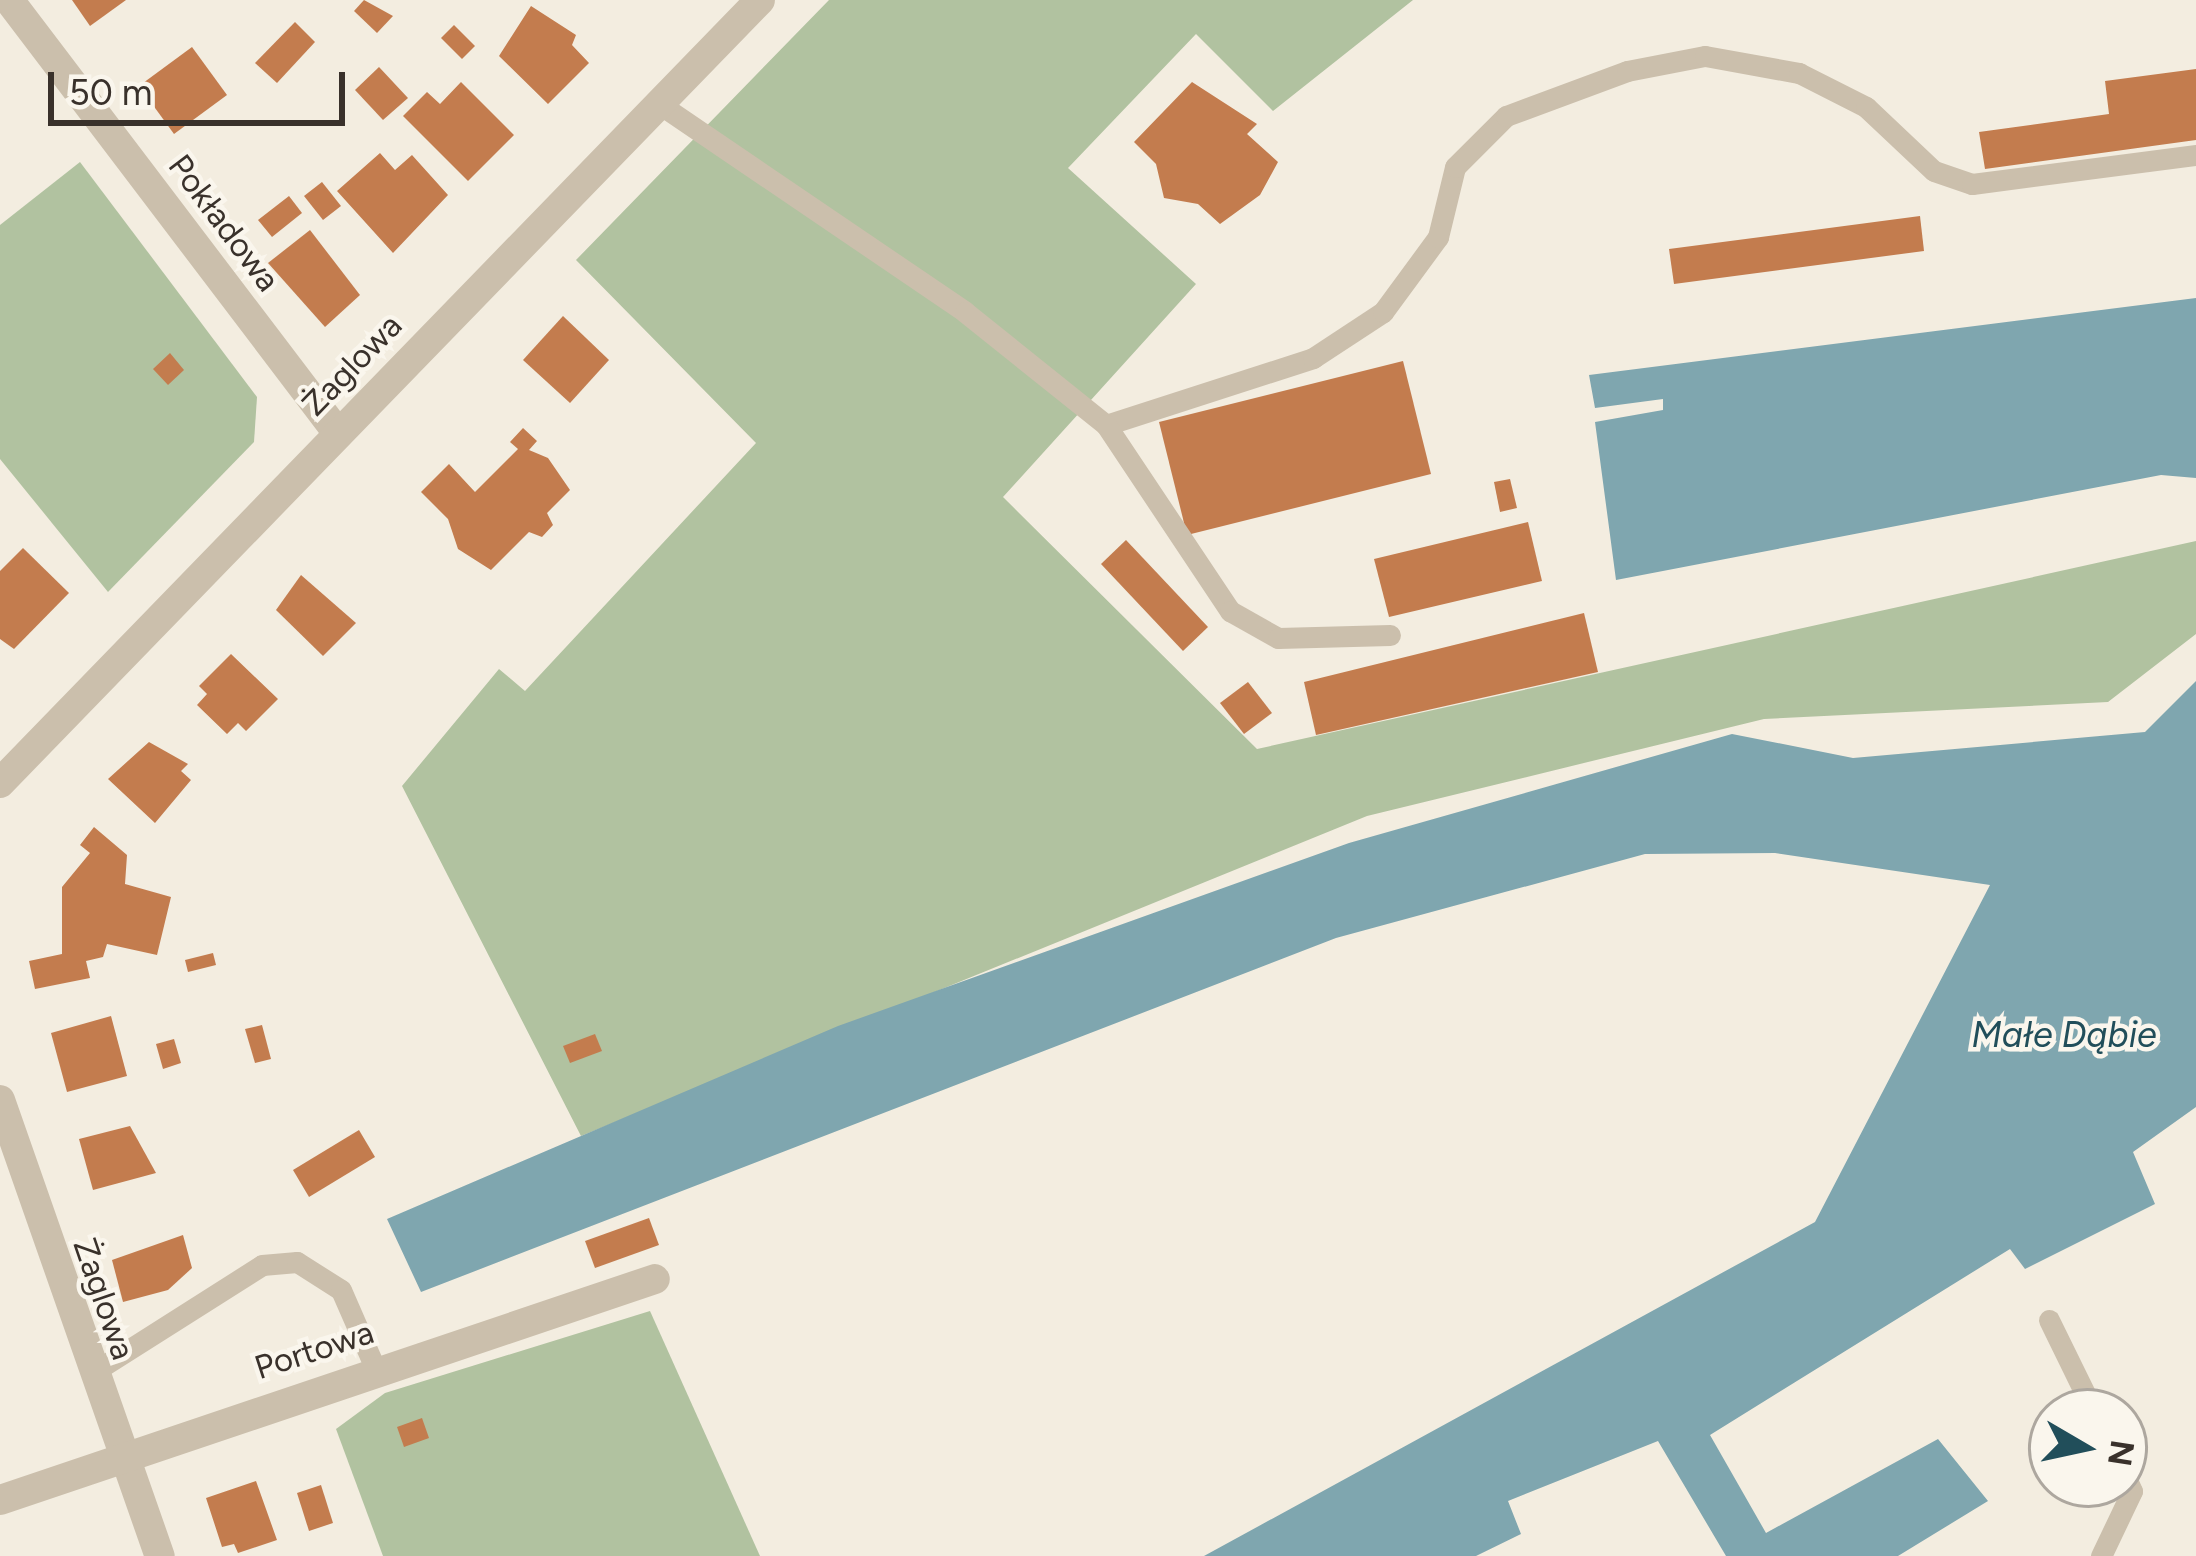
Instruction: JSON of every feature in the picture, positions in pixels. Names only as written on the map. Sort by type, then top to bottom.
[{"type":"street","name":"Pokładowa","points":[[9,0],[338,432]]},
{"type":"street","name":"Żaglowa","points":[[0,783],[760,0]]},
{"type":"street","name":"Żaglowa","points":[[0,1100],[119,1453],[160,1556]]},
{"type":"street","name":"Portowa","points":[[0,1501],[119,1453],[656,1280]]},
{"type":"lane","points":[[1106,425],[1313,358],[1383,312],[1438,237],[1455,167],[1506,116],[1627,71],[1705,56],[1799,73],[1866,107],[1934,172],[1972,184],[2196,155]]},
{"type":"lane","points":[[658,103],[964,312],[1106,425],[1230,611],[1277,638],[1390,635]]},
{"type":"lane","points":[[92,1373],[262,1265],[297,1262],[341,1290],[375,1368]]},
{"type":"lane","points":[[2049,1320],[2082,1388]]},
{"type":"lane","points":[[2101,1556],[2124,1508]]},
{"type":"green space","points":[[829,0],[1413,0],[1273,111],[1196,34],[1068,168],[1196,284],[1003,497],[1257,749],[2196,541],[2196,634],[2108,702],[1764,719],[1367,816],[581,1136],[402,786],[499,669],[525,691],[756,443],[576,260]]},
{"type":"green space","points":[[80,162],[257,397],[254,442],[108,592],[0,459],[0,225]]},
{"type":"green space","points":[[650,1311],[760,1556],[383,1556],[336,1429],[385,1393]]},
{"type":"water","points":[[2196,298],[2196,478],[2161,475],[1616,580],[1595,422],[1663,410],[1663,399],[1595,408],[1589,375]]},
{"type":"water","name":"Małe Dąbie","points":[[2196,681],[2196,1107],[2133,1152],[2155,1204],[2025,1269],[2010,1249],[1710,1435],[1766,1533],[1938,1439],[1988,1501],[1898,1556],[1726,1556],[1658,1441],[1508,1501],[1521,1534],[1476,1556],[1204,1556],[1815,1222],[1990,885],[1775,853],[1645,854],[1336,938],[421,1292],[387,1219],[838,1026],[1349,843],[1732,734],[1853,758],[2145,732]]},
{"type":"building","points":[[72,0],[126,0],[90,26]]},
{"type":"building","points":[[364,0],[393,16],[377,33],[354,11]]},
{"type":"building","points":[[531,6],[576,35],[572,45],[589,63],[548,104],[499,56]]},
{"type":"building","points":[[295,22],[315,42],[277,83],[255,63]]},
{"type":"building","points":[[454,25],[475,46],[462,59],[441,38]]},
{"type":"building","points":[[192,47],[227,95],[174,134],[139,86]]},
{"type":"building","points":[[379,67],[408,98],[383,120],[355,90]]},
{"type":"building","points":[[2196,69],[2196,140],[1985,169],[1979,132],[2109,114],[2105,81]]},
{"type":"building","points":[[461,82],[514,135],[468,181],[403,116],[427,92],[440,104]]},
{"type":"building","points":[[1192,82],[1257,124],[1247,134],[1278,162],[1260,195],[1220,224],[1198,204],[1164,198],[1156,164],[1134,142]]},
{"type":"building","points":[[380,153],[395,170],[412,155],[448,195],[393,253],[337,191]]},
{"type":"building","points":[[322,182],[341,206],[323,220],[304,196]]},
{"type":"building","points":[[289,196],[302,213],[272,237],[258,220]]},
{"type":"building","points":[[1920,216],[1924,251],[1674,284],[1669,249]]},
{"type":"building","points":[[310,230],[360,295],[325,327],[268,263]]},
{"type":"building","points":[[563,316],[609,360],[570,403],[523,360]]},
{"type":"building","points":[[170,353],[184,370],[168,385],[153,369]]},
{"type":"building","points":[[1403,361],[1431,474],[1187,535],[1159,422]]},
{"type":"building","points":[[523,428],[537,441],[529,450],[548,458],[570,490],[547,513],[553,525],[542,537],[529,532],[491,570],[458,549],[448,519],[421,492],[449,464],[475,492],[518,449],[510,442]]},
{"type":"building","points":[[1510,479],[1517,508],[1500,512],[1494,482]]},
{"type":"building","points":[[1528,522],[1542,581],[1389,617],[1374,559]]},
{"type":"building","points":[[1126,540],[1208,627],[1183,651],[1101,564]]},
{"type":"building","points":[[23,548],[69,593],[14,649],[0,639],[0,571]]},
{"type":"building","points":[[301,575],[356,623],[323,656],[276,610]]},
{"type":"building","points":[[1584,613],[1598,672],[1316,735],[1304,682]]},
{"type":"building","points":[[231,654],[278,699],[246,731],[238,723],[227,734],[197,705],[207,694],[199,686]]},
{"type":"building","points":[[1248,682],[1272,713],[1244,734],[1220,703]]},
{"type":"building","points":[[149,742],[188,764],[181,771],[191,780],[155,823],[108,779]]},
{"type":"building","points":[[94,827],[127,855],[125,884],[171,897],[157,955],[107,944],[103,957],[86,961],[90,978],[35,989],[29,961],[62,954],[62,887],[90,853],[80,845]]},
{"type":"building","points":[[213,953],[216,965],[188,972],[185,960]]},
{"type":"building","points":[[111,1016],[127,1076],[67,1092],[51,1033]]},
{"type":"building","points":[[262,1025],[271,1059],[255,1063],[245,1029]]},
{"type":"building","points":[[595,1034],[602,1051],[570,1063],[563,1046]]},
{"type":"building","points":[[174,1039],[181,1063],[163,1069],[156,1044]]},
{"type":"building","points":[[130,1126],[156,1173],[93,1190],[79,1139]]},
{"type":"building","points":[[359,1130],[375,1157],[309,1197],[293,1170]]},
{"type":"building","points":[[649,1218],[659,1245],[595,1268],[585,1241]]},
{"type":"building","points":[[183,1235],[192,1268],[168,1290],[123,1302],[112,1260]]},
{"type":"building","points":[[422,1418],[429,1438],[404,1447],[397,1427]]},
{"type":"building","points":[[256,1481],[277,1540],[238,1553],[234,1544],[222,1547],[206,1498]]},
{"type":"building","points":[[321,1485],[333,1523],[309,1531],[297,1493]]}]
